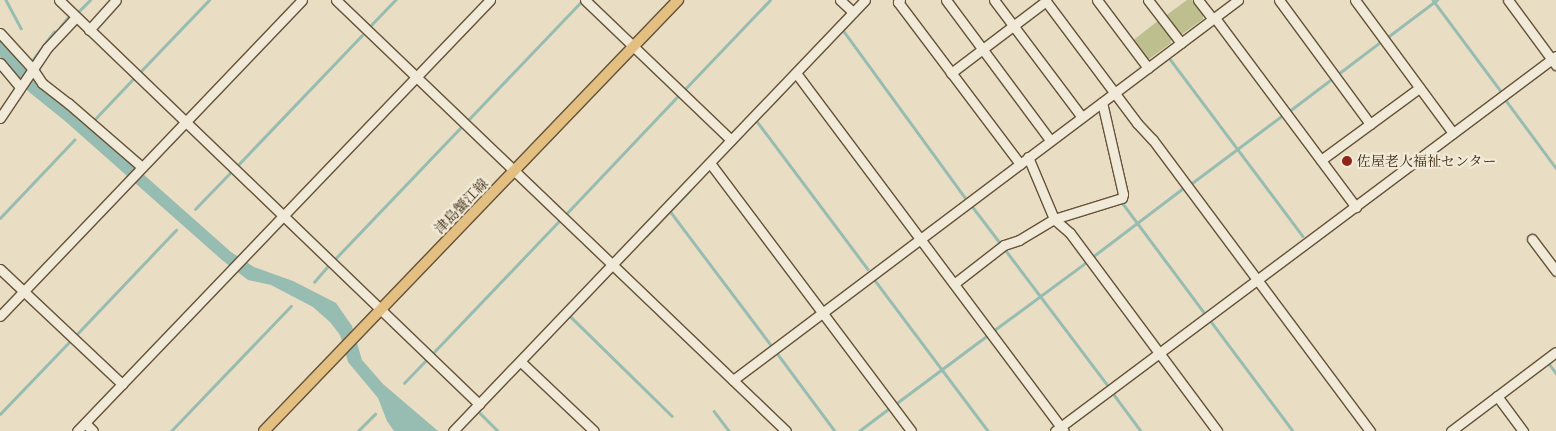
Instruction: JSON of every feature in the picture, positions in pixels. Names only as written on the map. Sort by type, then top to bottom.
[{"type":"main road","name":"津島蟹江線","points":[[264,431],[678,0]]},
{"type":"street","points":[[59,0],[479,404]]},
{"type":"street","points":[[89,30],[116,0]]},
{"type":"street","points":[[0,316],[302,0]]},
{"type":"street","points":[[336,0],[786,431]]},
{"type":"street","points":[[77,431],[490,0]]},
{"type":"street","points":[[584,0],[731,140]]},
{"type":"street","points":[[840,0],[853,12]]},
{"type":"street","points":[[453,431],[521,362],[612,264],[712,165],[731,140],[798,75],[865,0]]},
{"type":"street","points":[[946,0],[1050,140]]},
{"type":"street","points":[[994,0],[1082,117]]},
{"type":"street","points":[[951,73],[1046,0],[1370,431]]},
{"type":"street","points":[[1097,0],[1148,68]]},
{"type":"street","points":[[1148,0],[1181,43]]},
{"type":"street","points":[[1198,0],[1214,18],[1356,207]]},
{"type":"street","points":[[733,380],[1238,0]]},
{"type":"street","points":[[1279,0],[1370,124]]},
{"type":"street","points":[[1354,0],[1452,133]]},
{"type":"street","points":[[798,75],[955,283],[1060,429],[1452,133],[1555,60],[1508,0]]},
{"type":"street","points":[[898,1],[1020,164]]},
{"type":"street","points":[[0,118],[46,48],[76,17]]},
{"type":"street","points":[[0,33],[32,69],[42,84],[68,102],[141,168]]},
{"type":"street","points":[[0,63],[20,86]]},
{"type":"street","points":[[1321,160],[1419,88]]},
{"type":"street","points":[[955,283],[1004,245],[1020,240],[1054,219],[1122,198],[1123,194],[1102,102]]},
{"type":"street","points":[[1028,157],[1054,219],[1070,233],[1217,431]]},
{"type":"street","points":[[712,165],[911,431]]},
{"type":"street","points":[[1532,239],[1556,271]]},
{"type":"street","points":[[0,269],[122,384]]},
{"type":"street","points":[[1451,431],[1556,352]]},
{"type":"street","points":[[521,362],[594,431]]},
{"type":"street","points":[[1497,396],[1523,431]]},
{"type":"street","points":[[84,423],[93,431]]},
{"type":"green space","points":[[1187,0],[1192,0],[1203,14],[1203,19],[1181,35],[1176,34],[1164,17]]},
{"type":"green space","points":[[1159,20],[1172,36],[1171,43],[1149,59],[1144,59],[1131,42]]},
{"type":"water","points":[[0,40],[39,85],[63,103],[231,252],[254,267],[293,281],[336,303],[352,326],[362,360],[383,384],[438,431],[394,431],[387,421],[378,398],[348,362],[340,335],[330,322],[313,307],[271,285],[248,280],[222,260],[65,121],[29,92],[0,57]]},
{"type":"waterway","points":[[6,0],[21,28]]},
{"type":"waterway","points":[[77,13],[90,0]]},
{"type":"waterway","points":[[139,73],[209,0]]},
{"type":"waterway","points":[[371,25],[395,0]]},
{"type":"waterway","points":[[684,90],[770,0]]},
{"type":"waterway","points":[[1433,0],[1500,90]]},
{"type":"waterway","points":[[1389,36],[1437,0]]},
{"type":"waterway","points":[[469,119],[581,2]]},
{"type":"waterway","points":[[60,27],[69,16]]},
{"type":"waterway","points":[[813,60],[853,19]]},
{"type":"waterway","points":[[843,30],[965,197]]},
{"type":"waterway","points":[[31,62],[54,32]]},
{"type":"waterway","points":[[236,167],[362,35]]},
{"type":"waterway","points":[[1338,74],[1379,43]]},
{"type":"waterway","points":[[1170,59],[1303,236]]},
{"type":"waterway","points":[[94,120],[134,78]]},
{"type":"waterway","points":[[1288,112],[1333,78]]},
{"type":"waterway","points":[[566,214],[678,96]]},
{"type":"waterway","points":[[1505,99],[1556,168]]},
{"type":"waterway","points":[[1192,183],[1283,115]]},
{"type":"waterway","points":[[756,120],[868,269]]},
{"type":"waterway","points":[[334,260],[460,128]]},
{"type":"waterway","points":[[0,218],[74,140]]},
{"type":"waterway","points":[[195,209],[232,171]]},
{"type":"waterway","points":[[1091,258],[1182,189]]},
{"type":"waterway","points":[[646,236],[689,191]]},
{"type":"waterway","points":[[1121,201],[1206,315]]},
{"type":"waterway","points":[[972,206],[1001,244]]},
{"type":"waterway","points":[[670,211],[771,345]]},
{"type":"waterway","points":[[432,354],[560,220]]},
{"type":"waterway","points":[[76,335],[176,230]]},
{"type":"waterway","points":[[1004,248],[1109,387]]},
{"type":"waterway","points":[[993,331],[1088,261]]},
{"type":"waterway","points":[[314,282],[329,265]]},
{"type":"waterway","points":[[874,279],[988,431]]},
{"type":"waterway","points":[[171,431],[291,306]]},
{"type":"waterway","points":[[569,315],[672,416]]},
{"type":"waterway","points":[[1210,320],[1293,431]]},
{"type":"waterway","points":[[894,405],[988,335]]},
{"type":"waterway","points":[[0,414],[70,341]]},
{"type":"waterway","points":[[777,353],[835,431]]},
{"type":"waterway","points":[[404,383],[427,359]]},
{"type":"waterway","points":[[1547,361],[1556,373]]},
{"type":"waterway","points":[[1112,392],[1141,431]]},
{"type":"waterway","points":[[859,431],[890,408]]},
{"type":"waterway","points":[[478,411],[498,431]]},
{"type":"waterway","points":[[714,411],[729,431]]},
{"type":"waterway","points":[[358,431],[375,414]]},
{"type":"place","name":"佐屋老人福祉センター","points":[[1347,161]]}]
